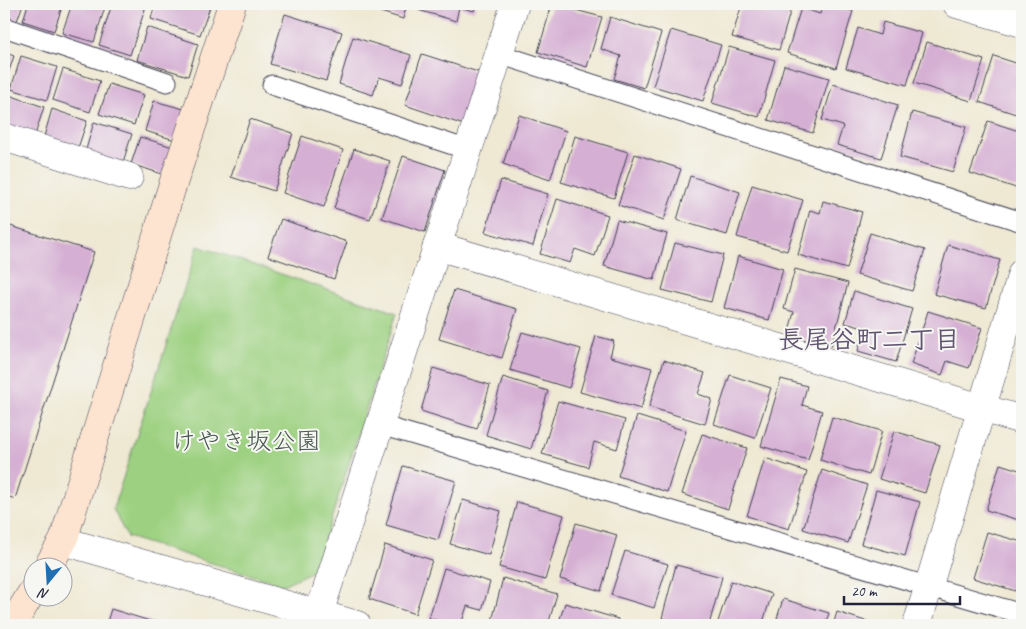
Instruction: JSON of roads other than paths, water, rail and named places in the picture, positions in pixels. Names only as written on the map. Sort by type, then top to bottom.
[{"type":"street","points":[[54,556],[63,541],[171,190],[232,4]]},
{"type":"street","points":[[319,614],[515,4]]},
{"type":"street","points":[[958,4],[1022,22]]},
{"type":"street","points":[[4,137],[129,177]]},
{"type":"street","points":[[438,246],[1022,420]]},
{"type":"street","points":[[917,625],[1022,273]]},
{"type":"street","points":[[63,541],[357,625]]},
{"type":"street","points":[[12,625],[24,606]]},
{"type":"lane","points":[[4,27],[167,82]]},
{"type":"lane","points":[[499,54],[1022,222]]},
{"type":"lane","points":[[272,85],[468,150]]},
{"type":"lane","points":[[380,425],[1022,614]]},
{"type":"district","name":"長尾谷町二丁目","points":[[869,339]]},
{"type":"park label","name":"けやき坂公園","points":[[246,440]]}]
